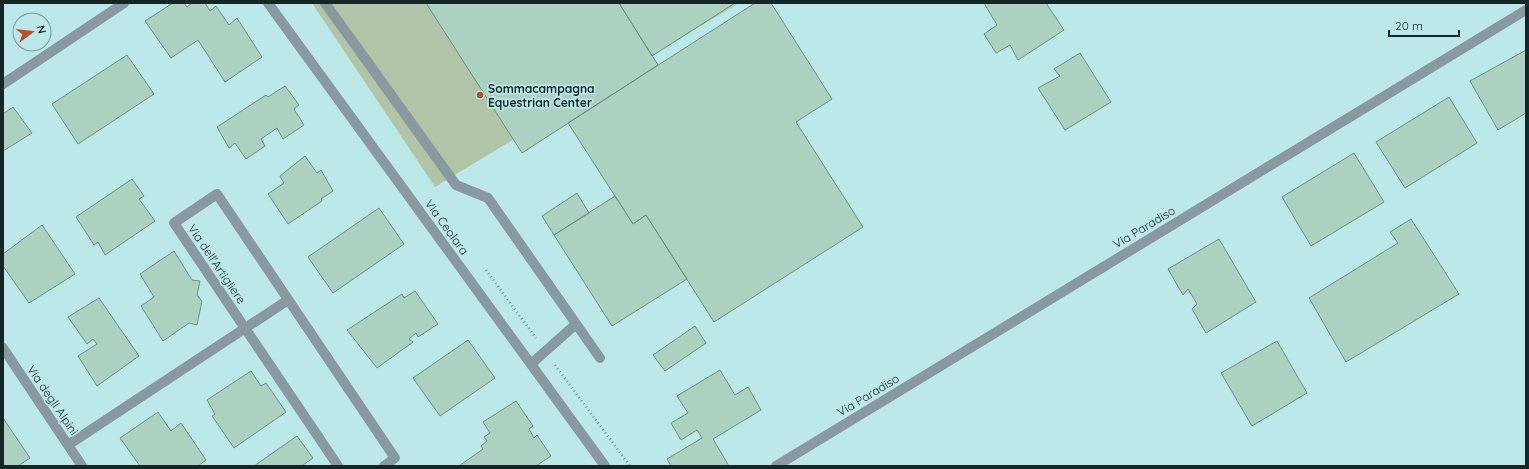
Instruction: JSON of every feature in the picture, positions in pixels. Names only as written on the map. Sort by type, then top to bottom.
[{"type":"street","points":[[3,84],[124,3]]},
{"type":"street","name":"Via Ceolara","points":[[268,3],[605,466]]},
{"type":"street","points":[[325,3],[456,185],[488,198],[600,358]]},
{"type":"street","name":"Via Paradiso","points":[[776,466],[1526,10]]},
{"type":"street","name":"Via dell'Artigliere","points":[[338,466],[174,223],[217,194],[395,458],[384,466]]},
{"type":"street","points":[[68,446],[288,300]]},
{"type":"street","points":[[531,364],[576,324]]},
{"type":"street","name":"Via degli Alpini","points":[[3,348],[82,466]]},
{"type":"path","points":[[484,268],[630,466]]},
{"type":"green space","name":"Sommacampagna Equestrian Center","points":[[312,3],[739,3],[435,187]]},
{"type":"building","points":[[173,3],[184,3],[187,7],[192,3],[205,3],[210,11],[216,6],[229,25],[237,18],[262,57],[225,82],[198,40],[171,58],[145,21]]},
{"type":"building","points":[[426,3],[619,3],[658,65],[522,153]]},
{"type":"building","points":[[619,3],[735,3],[652,56]]},
{"type":"building","points":[[755,3],[771,3],[832,99],[796,122],[863,227],[714,322],[646,215],[633,224],[568,123]]},
{"type":"building","points":[[984,3],[1046,3],[1064,30],[1018,60],[1010,45],[996,53],[984,34],[997,25]]},
{"type":"building","points":[[1526,50],[1526,113],[1498,130],[1470,81]]},
{"type":"building","points":[[1080,53],[1111,102],[1065,130],[1038,88],[1060,76],[1054,69]]},
{"type":"building","points":[[127,55],[154,94],[78,144],[52,104]]},
{"type":"building","points":[[285,86],[299,105],[294,109],[304,125],[283,139],[277,128],[261,139],[265,146],[246,159],[235,143],[229,148],[217,127],[266,95],[268,97]]},
{"type":"building","points":[[1449,97],[1477,143],[1405,188],[1376,142]]},
{"type":"building","points":[[13,107],[32,133],[3,151],[3,114]]},
{"type":"building","points":[[1354,153],[1384,202],[1311,246],[1282,197]]},
{"type":"building","points":[[305,156],[317,173],[321,170],[333,191],[321,199],[322,201],[288,224],[268,194],[284,183],[280,176]]},
{"type":"building","points":[[132,179],[144,196],[139,199],[155,221],[105,255],[98,242],[94,245],[76,217]]},
{"type":"building","points":[[577,193],[589,213],[554,235],[542,216]]},
{"type":"building","points":[[615,196],[633,224],[646,215],[687,279],[612,326],[554,235]]},
{"type":"building","points":[[379,208],[404,244],[333,293],[308,257]]},
{"type":"building","points":[[1411,219],[1459,294],[1346,362],[1309,298],[1398,243],[1390,232]]},
{"type":"building","points":[[42,225],[75,274],[29,303],[3,266],[3,254]]},
{"type":"building","points":[[1219,239],[1256,302],[1206,333],[1192,309],[1197,304],[1188,289],[1183,295],[1168,269]]},
{"type":"building","points":[[174,251],[192,280],[200,281],[197,295],[202,301],[197,325],[189,323],[163,341],[141,306],[154,297],[140,274]]},
{"type":"building","points":[[415,291],[438,324],[418,337],[416,333],[409,339],[413,342],[377,368],[347,330],[402,294],[404,298]]},
{"type":"building","points":[[99,298],[139,356],[97,386],[78,356],[97,344],[93,339],[87,344],[68,317]]},
{"type":"building","points":[[695,326],[706,343],[665,371],[653,355]]},
{"type":"building","points":[[468,340],[495,378],[440,416],[413,378]]},
{"type":"building","points":[[1277,341],[1307,393],[1252,426],[1221,373]]},
{"type":"building","points":[[720,370],[735,395],[748,387],[761,410],[713,439],[729,466],[671,466],[667,459],[702,438],[697,430],[681,440],[671,423],[688,413],[677,396]]},
{"type":"building","points":[[251,371],[261,386],[266,383],[286,412],[234,448],[212,416],[215,414],[207,400]]},
{"type":"building","points":[[516,401],[533,426],[529,429],[534,438],[537,435],[551,456],[536,466],[459,466],[483,449],[481,446],[487,441],[484,437],[490,433],[483,422]]},
{"type":"building","points":[[158,412],[171,431],[181,423],[206,460],[198,466],[140,466],[120,438]]},
{"type":"building","points":[[3,418],[30,458],[18,466],[3,466]]},
{"type":"building","points":[[297,436],[313,458],[303,465],[304,466],[254,466]]},
{"type":"place","name":"Sommacampagna Equestrian Center","points":[[480,95]]}]
